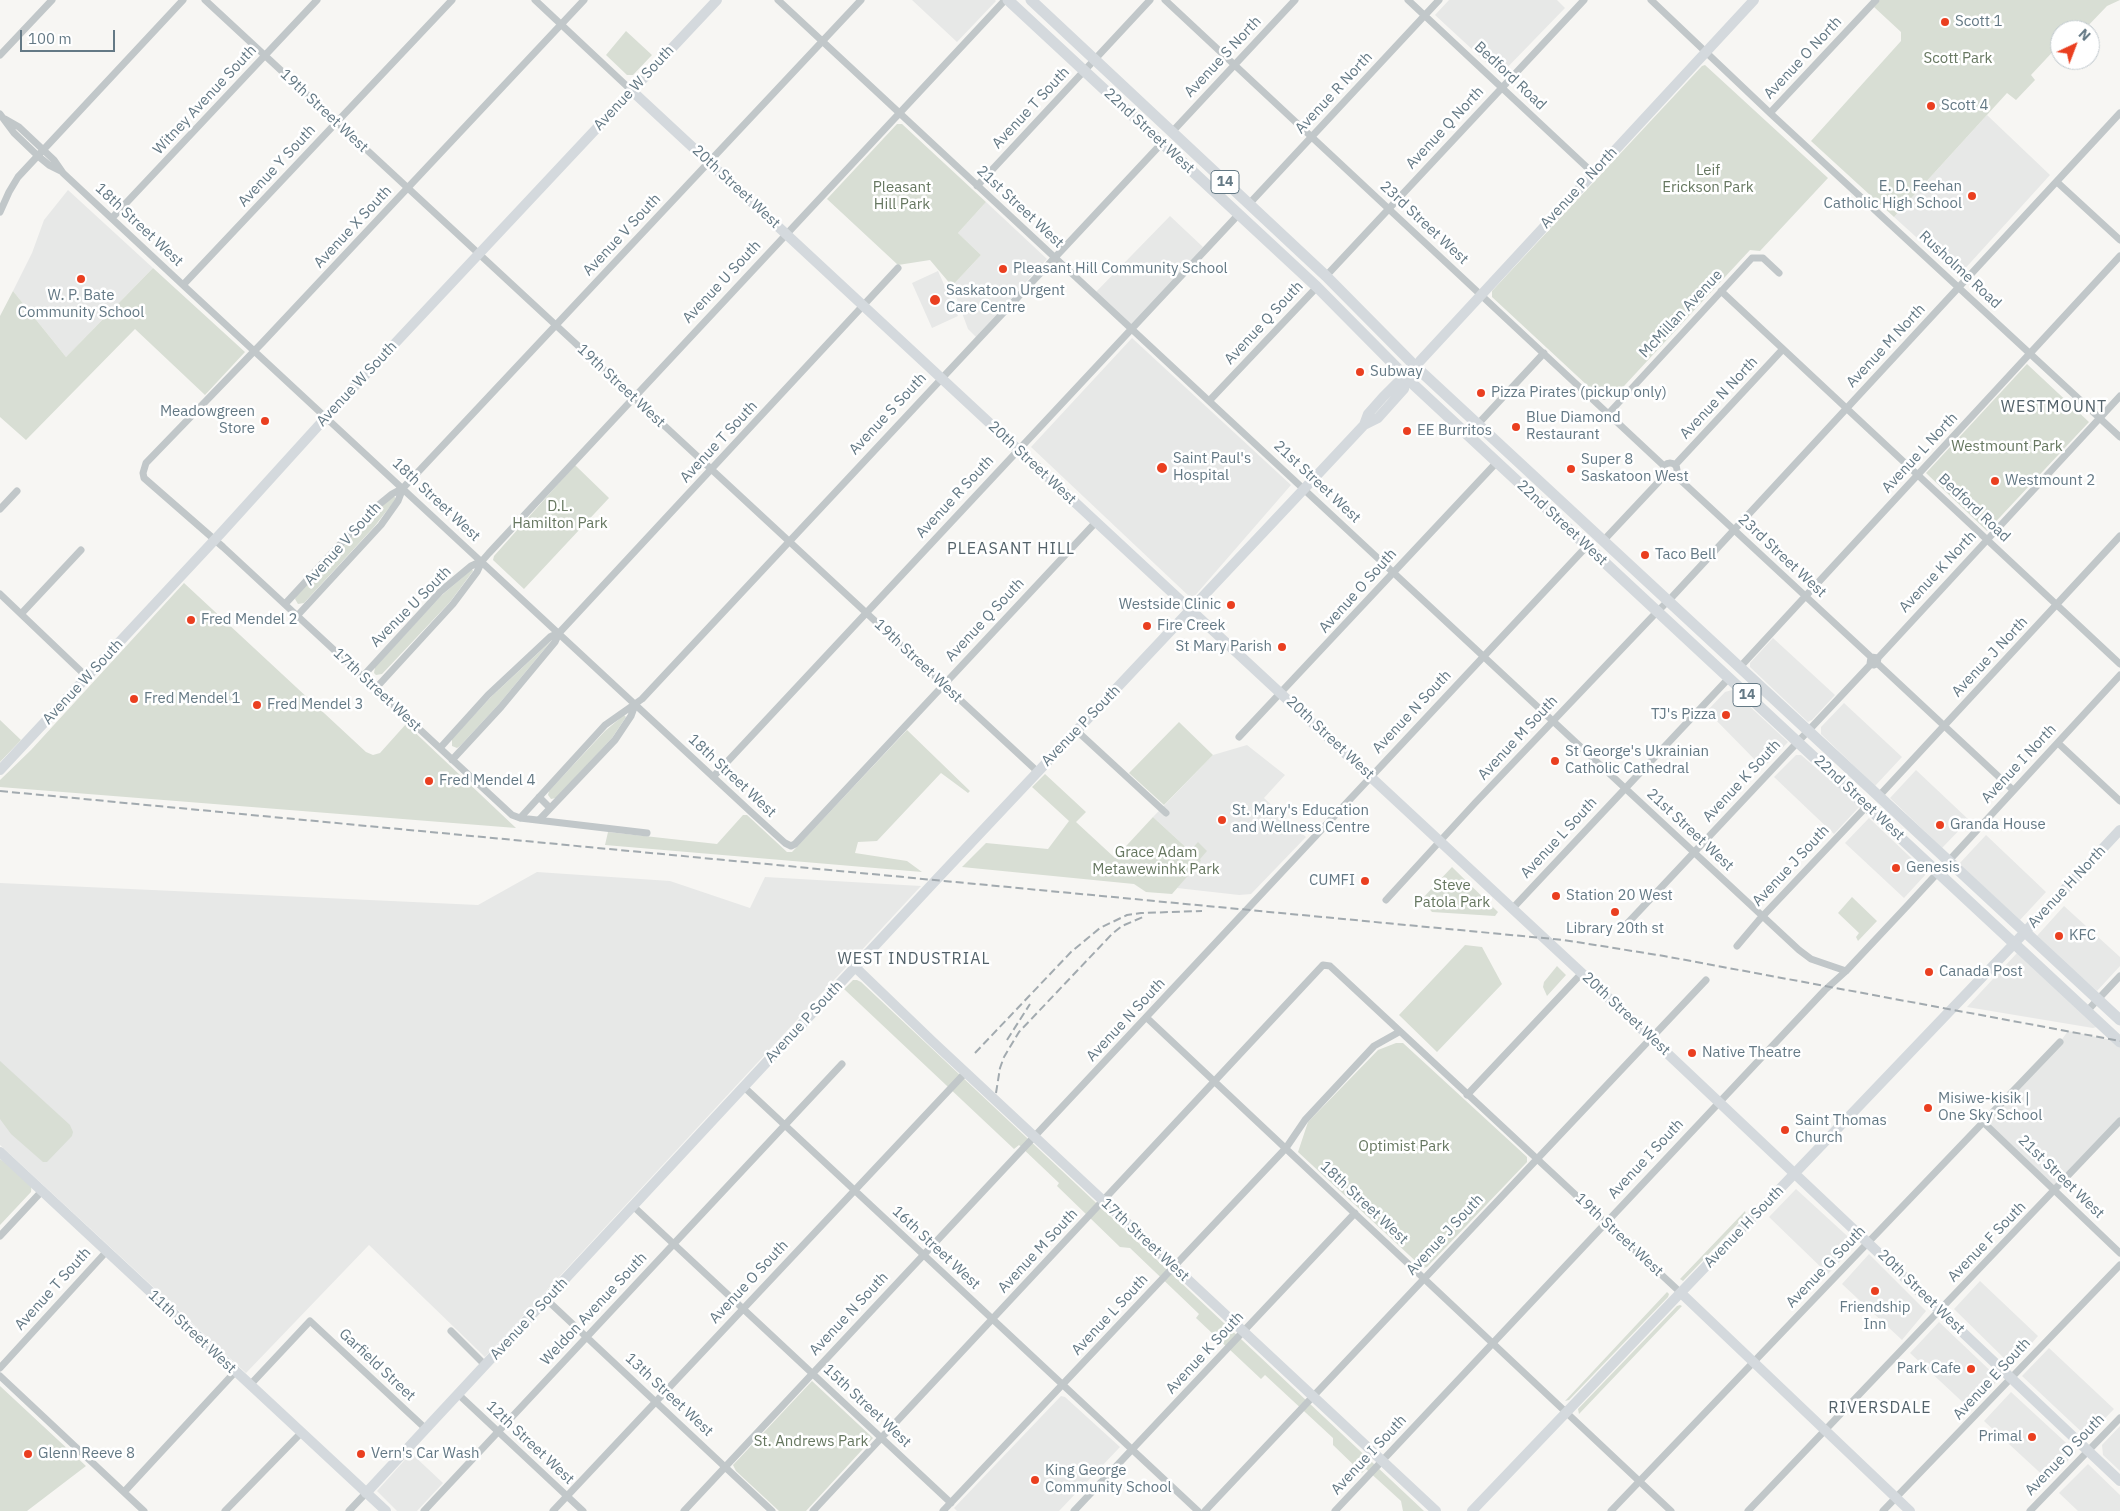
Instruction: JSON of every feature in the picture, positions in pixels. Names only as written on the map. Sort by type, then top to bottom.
[{"type":"main road","name":"Avenue W South","points":[[0,770],[215,540],[326,417],[717,0]]},
{"type":"main road","name":"22nd Street West","points":[[1006,0],[1316,287],[1407,378],[2120,1042]]},
{"type":"main road","name":"22nd Street West","points":[[1031,0],[1326,276],[1416,367],[1603,541],[1670,599],[1808,731],[2120,1020]]},
{"type":"main road","name":"Avenue P North","points":[[1407,378],[1481,295],[1754,0]]},
{"type":"main road","name":"20th Street West","points":[[631,90],[1720,1102],[2120,1481]]},
{"type":"main road","name":"Avenue P South","points":[[366,1493],[855,967],[1192,610],[1364,424],[1368,414],[1397,383],[1407,378]]},
{"type":"main road","name":"Avenue H North","points":[[2015,943],[2120,830]]},
{"type":"main road","name":"Avenue H South","points":[[1472,1511],[2015,943]]},
{"type":"main road","name":"17th Street West","points":[[855,967],[1436,1511]]},
{"type":"main road","name":"11th Street West","points":[[0,1152],[386,1511]]},
{"type":"main road","name":"19th Street West","points":[[1681,1293],[1910,1511]]},
{"type":"street","points":[[0,55],[52,0]]},
{"type":"street","points":[[0,212],[14,183],[183,0]]},
{"type":"street","name":"19th Street West","points":[[205,0],[1038,772]]},
{"type":"street","name":"Witney Avenue South","points":[[112,218],[318,0]]},
{"type":"street","name":"Avenue Y South","points":[[183,285],[452,0]]},
{"type":"street","name":"20th Street West","points":[[535,0],[631,90]]},
{"type":"street","name":"Avenue X South","points":[[143,473],[146,463],[584,0]]},
{"type":"street","name":"21st Street West","points":[[778,0],[1811,960],[1846,971]]},
{"type":"street","name":"Avenue V South","points":[[284,604],[370,512],[392,494],[403,488],[861,0]]},
{"type":"street","name":"Avenue U South","points":[[376,688],[453,604],[477,572],[482,561],[1006,0]]},
{"type":"street","name":"Avenue T South","points":[[977,186],[1150,0]]},
{"type":"street","name":"23rd Street West","points":[[1165,0],[1664,466]]},
{"type":"street","name":"Avenue S North","points":[[1172,132],[1295,0]]},
{"type":"street","name":"Bedford Road","points":[[1408,0],[1593,173]]},
{"type":"street","name":"Avenue R North","points":[[1249,204],[1439,0]]},
{"type":"street","name":"Avenue Q North","points":[[1326,276],[1584,0]]},
{"type":"street","name":"Rusholme Road","points":[[1651,0],[1770,113],[2120,437]]},
{"type":"street","points":[[1863,0],[1870,6]]},
{"type":"street","name":"Avenue O North","points":[[1770,113],[1876,0]]},
{"type":"street","name":"Avenue M North","points":[[1670,599],[2120,113]]},
{"type":"street","name":"18th Street West","points":[[3,117],[19,127],[41,153],[785,844],[791,846]]},
{"type":"street","name":"Avenue S South","points":[[520,818],[605,725],[636,705],[1162,143]]},
{"type":"street","points":[[2057,182],[2120,240]]},
{"type":"street","name":"Avenue R South","points":[[713,777],[1238,215]]},
{"type":"street","name":"Avenue L North","points":[[1740,667],[2120,256]]},
{"type":"street","name":"McMillan Avenue","points":[[1608,413],[1752,258],[1763,258],[1779,273]]},
{"type":"street","name":"Avenue T South","points":[[452,760],[501,707],[555,642],[559,633],[898,268]]},
{"type":"street","name":"Avenue Q South","points":[[1210,400],[1316,287]]},
{"type":"street","name":"Bedford Road","points":[[1721,291],[2120,664]]},
{"type":"street","name":"Avenue N North","points":[[1675,465],[1783,349]]},
{"type":"street","points":[[1478,424],[1544,353]]},
{"type":"street","name":"Avenue K North","points":[[1798,742],[2120,396]]},
{"type":"street","name":"Avenue O South","points":[[1239,737],[1497,462]]},
{"type":"street","points":[[1669,463],[1675,465],[1677,471],[1675,475],[1670,477],[1665,475],[1664,466],[1669,463]]},
{"type":"street","name":"17th Street West","points":[[143,473],[144,478],[215,540],[512,816],[647,833]]},
{"type":"street","points":[[1603,541],[1665,475]]},
{"type":"street","name":"23rd Street West","points":[[1675,475],[2013,790]]},
{"type":"street","name":"Avenue V South","points":[[297,616],[381,525],[398,501],[403,488]]},
{"type":"street","points":[[0,509],[17,491]]},
{"type":"street","name":"Avenue Q South","points":[[791,846],[795,844],[1096,522]]},
{"type":"street","name":"Avenue J North","points":[[1879,796],[2120,536]]},
{"type":"street","name":"Avenue N South","points":[[684,1511],[1587,546]]},
{"type":"street","points":[[21,614],[81,550]]},
{"type":"street","name":"Avenue U South","points":[[363,676],[441,591],[471,566],[482,561]]},
{"type":"street","points":[[0,594],[87,677]]},
{"type":"street","name":"Avenue M South","points":[[1386,900],[1670,599]]},
{"type":"street","name":"Avenue T South","points":[[440,748],[488,695],[550,637],[559,633]]},
{"type":"street","name":"Avenue I North","points":[[1938,872],[2120,675]]},
{"type":"street","name":"Avenue L South","points":[[1512,909],[1729,678]]},
{"type":"street","name":"Avenue S South","points":[[539,820],[615,740],[636,705]]},
{"type":"street","points":[[1077,731],[1166,813]]},
{"type":"street","name":"Avenue K South","points":[[1624,927],[1798,742]]},
{"type":"street","points":[[2058,743],[2120,801]]},
{"type":"street","points":[[539,798],[550,808]]},
{"type":"street","name":"Avenue J South","points":[[1737,946],[1867,806]]},
{"type":"street","name":"Avenue I South","points":[[1335,1511],[1824,990],[1846,971],[1938,872]]},
{"type":"street","name":"19th Street West","points":[[1323,965],[1330,966],[1681,1293]]},
{"type":"street","name":"Avenue M South","points":[[813,1511],[1323,965]]},
{"type":"street","points":[[1467,1095],[1582,974]]},
{"type":"street","points":[[2087,1011],[2120,976]]},
{"type":"street","name":"Avenue J South","points":[[1205,1511],[1706,980]]},
{"type":"street","name":"18th Street West","points":[[1147,1018],[1568,1412],[1671,1511]]},
{"type":"street","name":"Avenue L South","points":[[943,1511],[1286,1148],[1306,1120],[1374,1046],[1399,1032]]},
{"type":"street","name":"Avenue G South","points":[[1611,1511],[2060,1042]]},
{"type":"street","name":"Weldon Avenue South","points":[[424,1511],[842,1064]]},
{"type":"street","name":"Avenue O South","points":[[553,1511],[966,1072]]},
{"type":"street","name":"16th Street West","points":[[744,1087],[1198,1511]]},
{"type":"street","name":"Avenue F South","points":[[1748,1511],[2120,1121]]},
{"type":"street","name":"21st Street West","points":[[1983,1122],[2120,1253]]},
{"type":"street","points":[[0,1236],[42,1191]]},
{"type":"street","name":"15th Street West","points":[[634,1206],[951,1503]]},
{"type":"street","name":"Avenue K South","points":[[1074,1511],[1355,1213]]},
{"type":"street","name":"Avenue T South","points":[[0,1368],[106,1252]]},
{"type":"street","name":"Avenue E South","points":[[1883,1511],[2120,1264]]},
{"type":"street","name":"13th Street West","points":[[546,1300],[772,1511]]},
{"type":"street","name":"Garfield Street","points":[[250,1385],[310,1321],[426,1429]]},
{"type":"street","points":[[452,1331],[485,1365]]},
{"type":"street","points":[[124,1492],[235,1372]]},
{"type":"street","points":[[0,1376],[144,1511]]},
{"type":"street","name":"12th Street West","points":[[458,1394],[583,1511]]},
{"type":"street","name":"Avenue D South","points":[[2030,1511],[2120,1418]]},
{"type":"street","points":[[225,1511],[301,1433]]},
{"type":"street","name":"Avenue P South","points":[[349,1511],[366,1493]]},
{"type":"shaded area","points":[[912,0],[995,0],[996,1],[957,42]]},
{"type":"shaded area","points":[[1449,0],[1557,0],[1565,8],[1500,75],[1435,15]]},
{"type":"shaded area","name":"E. D. Feehan Catholic High School","points":[[1987,115],[2050,175],[1961,273],[1957,274],[1894,217]]},
{"type":"shaded area","name":"W. P. Bate Community School","points":[[68,190],[153,268],[66,357],[13,291],[32,253],[44,220]]},
{"type":"shaded area","name":"Pleasant Hill Community School","points":[[986,202],[1047,259],[976,337],[968,329],[952,286],[981,255],[958,233]]},
{"type":"shaded area","points":[[1170,216],[1203,247],[1132,329],[1094,294]]},
{"type":"shaded area","name":"Saskatoon Urgent Care Centre","points":[[938,271],[958,316],[932,328],[912,283]]},
{"type":"shaded area","name":"Saint Paul's Hospital","points":[[1132,338],[1291,485],[1192,599],[1031,447]]},
{"type":"shaded area","points":[[1773,638],[1835,695],[1808,722],[1750,667],[1750,663]]},
{"type":"shaded area","points":[[1732,690],[1788,742],[1763,768],[1707,711],[1725,692]]},
{"type":"shaded area","points":[[1844,703],[1902,757],[1875,786],[1821,734],[1821,727]]},
{"type":"shaded area","name":"St. Mary's Education and Wellness Centre","points":[[1247,745],[1285,775],[1264,798],[1306,837],[1251,894],[1239,895],[1177,888],[1201,861],[1153,817],[1213,755]]},
{"type":"shaded area","points":[[1796,755],[1801,755],[1860,806],[1834,834],[1774,777]]},
{"type":"shaded area","points":[[1916,770],[1969,820],[1942,848],[1890,798]]},
{"type":"shaded area","points":[[1869,818],[1927,873],[1904,898],[1845,843]]},
{"type":"shaded area","points":[[1986,835],[2046,892],[2020,920],[1959,864]]},
{"type":"shaded area","points":[[537,872],[670,881],[750,908],[765,877],[921,886],[485,1357],[369,1245],[246,1373],[0,1145],[0,883],[478,905]]},
{"type":"shaded area","points":[[2064,906],[2120,957],[2120,966],[2097,991],[2036,937]]},
{"type":"shaded area","points":[[2017,953],[2097,1027],[2093,1028],[1967,1007]]},
{"type":"shaded area","points":[[2068,1031],[2120,1042],[2120,1121],[2055,1190],[1983,1122],[2060,1042]]},
{"type":"shaded area","points":[[1796,1189],[1856,1244],[1828,1274],[1769,1217]]},
{"type":"shaded area","points":[[1869,1254],[1926,1311],[1902,1340],[1842,1284]]},
{"type":"shaded area","points":[[1980,1281],[2038,1336],[2012,1366],[1954,1309]]},
{"type":"shaded area","points":[[1939,1322],[1999,1379],[1970,1409],[1910,1353]]},
{"type":"shaded area","points":[[2049,1348],[2114,1409],[2087,1437],[2022,1376]]},
{"type":"shaded area","points":[[2011,1392],[2076,1452],[2049,1481],[1984,1421]]},
{"type":"shaded area","name":"King George Community School","points":[[1061,1396],[1065,1397],[1120,1447],[1059,1511],[957,1511],[954,1508]]},
{"type":"shaded area","points":[[2120,1426],[2120,1471],[2103,1455],[2102,1445]]},
{"type":"shaded area","points":[[411,1453],[443,1483],[417,1511],[397,1511],[377,1491]]},
{"type":"shaded area","points":[[2088,1464],[2120,1495],[2120,1511],[2078,1511],[2059,1493]]},
{"type":"green space","name":"Scott Park","points":[[1880,0],[2120,0],[2107,6],[2094,20],[2050,20],[2050,55],[2031,75],[2035,80],[2016,100],[2007,93],[1894,217],[1811,141],[1901,41],[1901,32],[1874,7]]},
{"type":"green space","points":[[626,31],[652,55],[633,75],[627,75],[606,55]]},
{"type":"green space","name":"Leif Erickson Park","points":[[1705,65],[1828,178],[1760,251],[1750,250],[1612,399],[1603,400],[1492,297],[1492,291]]},
{"type":"green space","name":"Pleasant Hill Park","points":[[897,124],[902,124],[986,202],[958,233],[981,255],[952,286],[930,260],[898,265],[827,199]]},
{"type":"green space","points":[[153,268],[245,352],[205,395],[135,329],[26,440],[0,417],[0,316],[13,291],[66,357]]},
{"type":"green space","name":"Westmount Park","points":[[2027,364],[2089,422],[1987,531],[1926,473]]},
{"type":"green space","name":"D.L. Hamilton Park","points":[[575,465],[609,498],[524,589],[493,560],[494,556]]},
{"type":"green space","points":[[394,496],[396,499],[374,527],[304,603],[298,604],[295,599],[296,596],[363,523]]},
{"type":"green space","points":[[472,569],[473,571],[450,602],[382,674],[376,675],[374,673],[375,667],[441,596]]},
{"type":"green space","points":[[184,583],[366,752],[373,755],[380,753],[406,724],[516,828],[0,787],[0,780],[31,750]]},
{"type":"green space","points":[[552,640],[499,704],[460,746],[457,748],[452,746],[452,739],[491,697]]},
{"type":"green space","points":[[624,715],[626,717],[612,738],[556,798],[551,799],[548,795],[549,791],[605,731]]},
{"type":"green space","points":[[0,720],[21,740],[0,762]]},
{"type":"green space","points":[[1179,722],[1213,755],[1164,805],[1129,773]]},
{"type":"green space","points":[[907,730],[970,791],[968,793],[941,773],[877,841],[858,842],[855,853],[907,861],[922,872],[605,845],[608,832],[717,844],[743,815],[747,815],[787,852],[792,852]]},
{"type":"green space","name":"Grace Adam Metawewinhk Park","points":[[1045,774],[1086,812],[1076,822],[1115,858],[1153,817],[1190,851],[1198,842],[1207,851],[1200,859],[1201,861],[1172,894],[1146,892],[1134,884],[962,867],[986,843],[1048,849],[1069,821],[1032,787]]},
{"type":"green space","name":"Steve Patola Park","points":[[1452,867],[1498,912],[1495,916],[1432,912],[1421,900]]},
{"type":"green space","points":[[1852,897],[1877,921],[1858,941],[1856,937],[1859,933],[1838,913]]},
{"type":"green space","points":[[1465,945],[1482,947],[1502,984],[1437,1052],[1399,1015]]},
{"type":"green space","points":[[1557,966],[1566,975],[1547,996],[1543,987],[1544,982]]},
{"type":"green space","points":[[853,980],[861,982],[1424,1511],[1403,1511],[1401,1501],[1366,1469],[1362,1473],[1333,1445],[1333,1438],[1265,1375],[1261,1379],[1196,1318],[1199,1314],[1130,1248],[1120,1247],[1057,1186],[1059,1183],[1019,1145],[1014,1149],[844,989]]},
{"type":"green space","name":"Optimist Park","points":[[1396,1043],[1403,1043],[1527,1157],[1527,1162],[1427,1267],[1423,1268],[1298,1152],[1308,1122],[1378,1050]]},
{"type":"green space","points":[[0,1061],[70,1125],[73,1132],[72,1136],[47,1162],[43,1162],[11,1134],[0,1119]]},
{"type":"green space","points":[[0,1159],[32,1181],[31,1192],[0,1225]]},
{"type":"green space","points":[[1745,1211],[1746,1215],[1683,1281],[1680,1279]]},
{"type":"green space","points":[[1667,1292],[1669,1294],[1668,1297],[1569,1400],[1565,1401]]},
{"type":"green space","points":[[1680,1305],[1682,1306],[1579,1414],[1578,1409]]},
{"type":"green space","name":"St. Andrews Park","points":[[812,1381],[873,1438],[806,1511],[779,1511],[736,1471],[733,1465]]},
{"type":"green space","points":[[0,1386],[86,1466],[27,1511],[0,1511]]},
{"type":"railway","points":[[0,791],[1564,940],[1664,956],[2120,1041]]},
{"type":"railway","points":[[975,1053],[1071,952],[1100,928],[1127,915],[1202,911]]},
{"type":"railway","points":[[996,1093],[1000,1068],[1004,1057],[1019,1032],[1112,934],[1122,926],[1143,917]]},
{"type":"railway","points":[[1007,1040],[1030,1004]]},
{"type":"place","name":"Scott 1","points":[[1945,22]]},
{"type":"place","name":"Scott 4","points":[[1931,106]]},
{"type":"place","name":"E. D. Feehan Catholic High School","points":[[1972,196]]},
{"type":"place","name":"Pleasant Hill Community School","points":[[1003,269]]},
{"type":"place","name":"W. P. Bate Community School","points":[[81,279]]},
{"type":"place","name":"Saskatoon Urgent Care Centre","points":[[935,300]]},
{"type":"place","name":"Subway","points":[[1360,372]]},
{"type":"place","name":"Pizza Pirates (pickup only)","points":[[1481,393]]},
{"type":"place","name":"Meadowgreen Store","points":[[265,421]]},
{"type":"place","name":"Blue Diamond Restaurant","points":[[1516,427]]},
{"type":"place","name":"EE Burritos","points":[[1407,431]]},
{"type":"place","name":"Saint Paul's Hospital","points":[[1162,468]]},
{"type":"place","name":"Super 8 Saskatoon West","points":[[1571,469]]},
{"type":"place","name":"Westmount 2","points":[[1995,481]]},
{"type":"place","name":"Taco Bell","points":[[1645,555]]},
{"type":"place","name":"Westside Clinic","points":[[1231,605]]},
{"type":"place","name":"Fred Mendel 2","points":[[191,620]]},
{"type":"place","name":"Fire Creek","points":[[1147,626]]},
{"type":"place","name":"St Mary Parish","points":[[1282,647]]},
{"type":"place","name":"Fred Mendel 1","points":[[134,699]]},
{"type":"place","name":"Fred Mendel 3","points":[[257,705]]},
{"type":"place","name":"TJ's Pizza","points":[[1726,715]]},
{"type":"place","name":"St George's Ukrainian Catholic Cathedral","points":[[1555,761]]},
{"type":"place","name":"Fred Mendel 4","points":[[429,781]]},
{"type":"place","name":"St. Mary's Education and Wellness Centre","points":[[1222,820]]},
{"type":"place","name":"Granda House","points":[[1940,825]]},
{"type":"place","name":"Genesis","points":[[1896,868]]},
{"type":"place","name":"CUMFI","points":[[1365,881]]},
{"type":"place","name":"Station 20 West","points":[[1556,896]]},
{"type":"place","name":"Library 20th st","points":[[1615,912]]},
{"type":"place","name":"KFC","points":[[2059,936]]},
{"type":"place","name":"Canada Post","points":[[1929,972]]},
{"type":"place","name":"Native Theatre","points":[[1692,1053]]},
{"type":"place","name":"Misiwe-kisik | One Sky School","points":[[1928,1108]]},
{"type":"place","name":"Saint Thomas Church","points":[[1785,1130]]},
{"type":"place","name":"Friendship Inn","points":[[1875,1291]]},
{"type":"place","name":"Park Cafe","points":[[1971,1369]]},
{"type":"place","name":"Primal","points":[[2032,1437]]},
{"type":"place","name":"Glenn Reeve 8","points":[[28,1454]]},
{"type":"place","name":"Vern's Car Wash","points":[[361,1454]]},
{"type":"place","name":"King George Community School","points":[[1035,1480]]},
{"type":"district","name":"WESTMOUNT","points":[[2054,407]]},
{"type":"district","name":"PLEASANT HILL","points":[[1011,549]]},
{"type":"district","name":"WEST INDUSTRIAL","points":[[914,959]]},
{"type":"district","name":"RIVERSDALE","points":[[1880,1408]]}]
